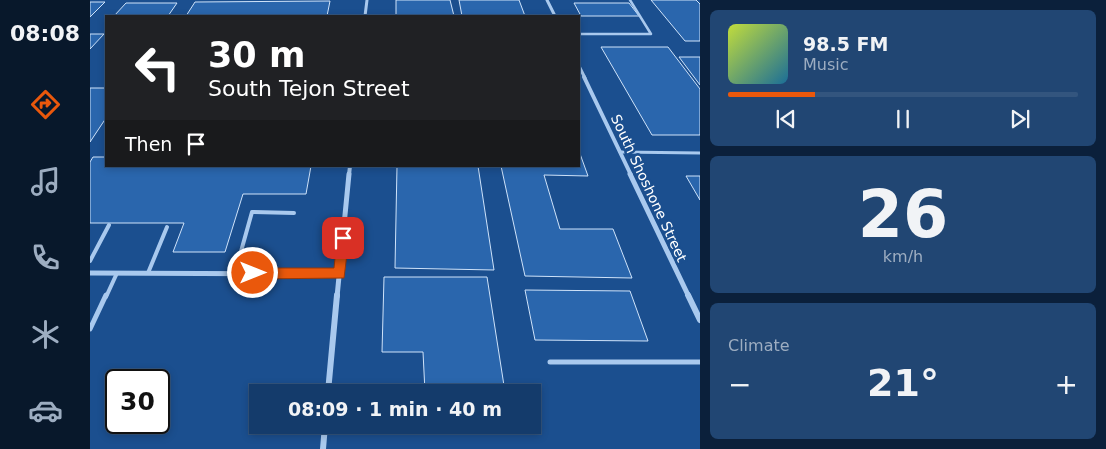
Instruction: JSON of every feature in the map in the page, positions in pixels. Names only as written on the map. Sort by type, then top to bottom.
[{"type":"street","points":[[366,15],[367,0]]},
{"type":"street","points":[[548,0],[555,15]]},
{"type":"street","name":"South Shoshone Street","points":[[580,68],[700,320]]},
{"type":"street","points":[[329,384],[350,167]]},
{"type":"street","points":[[90,273],[340,274]]},
{"type":"street","points":[[322,449],[324,434]]},
{"type":"lane","points":[[580,34],[651,34],[630,0]]},
{"type":"lane","points":[[620,152],[700,153]]},
{"type":"lane","points":[[235,273],[252,212],[294,213]]},
{"type":"lane","points":[[90,261],[109,225]]},
{"type":"lane","points":[[148,273],[168,227]]},
{"type":"lane","points":[[90,329],[118,273]]},
{"type":"lane","points":[[550,362],[700,362]]},
{"type":"building","points":[[396,0],[450,0],[454,15],[396,15]]},
{"type":"building","points":[[459,0],[519,0],[525,15],[462,15]]},
{"type":"building","points":[[651,0],[696,0],[700,4],[700,41],[685,41]]},
{"type":"building","points":[[330,1],[327,15],[187,15],[195,2]]},
{"type":"building","points":[[90,2],[105,2],[90,17]]},
{"type":"building","points":[[126,3],[177,3],[169,15],[115,15]]},
{"type":"building","points":[[574,3],[629,3],[639,16],[581,16]]},
{"type":"building","points":[[90,34],[104,34],[90,49]]},
{"type":"building","points":[[601,47],[668,47],[700,89],[700,135],[652,135]]},
{"type":"building","points":[[679,57],[700,57],[700,85]]},
{"type":"building","points":[[90,88],[105,88],[105,120],[90,142]]},
{"type":"building","points":[[580,154],[588,176],[544,175],[560,229],[613,229],[632,278],[525,276],[501,167],[580,167]]},
{"type":"building","points":[[93,157],[105,157],[105,167],[311,167],[306,194],[243,194],[225,252],[173,252],[184,223],[90,223],[90,162]]},
{"type":"building","points":[[397,167],[478,167],[494,270],[395,268]]},
{"type":"building","points":[[686,176],[700,176],[700,200]]},
{"type":"building","points":[[384,277],[487,277],[504,384],[425,384],[423,352],[382,352]]},
{"type":"building","points":[[525,290],[630,291],[648,341],[535,340]]},
{"type":"route","points":[[253,273],[340,274],[343,238]]}]
